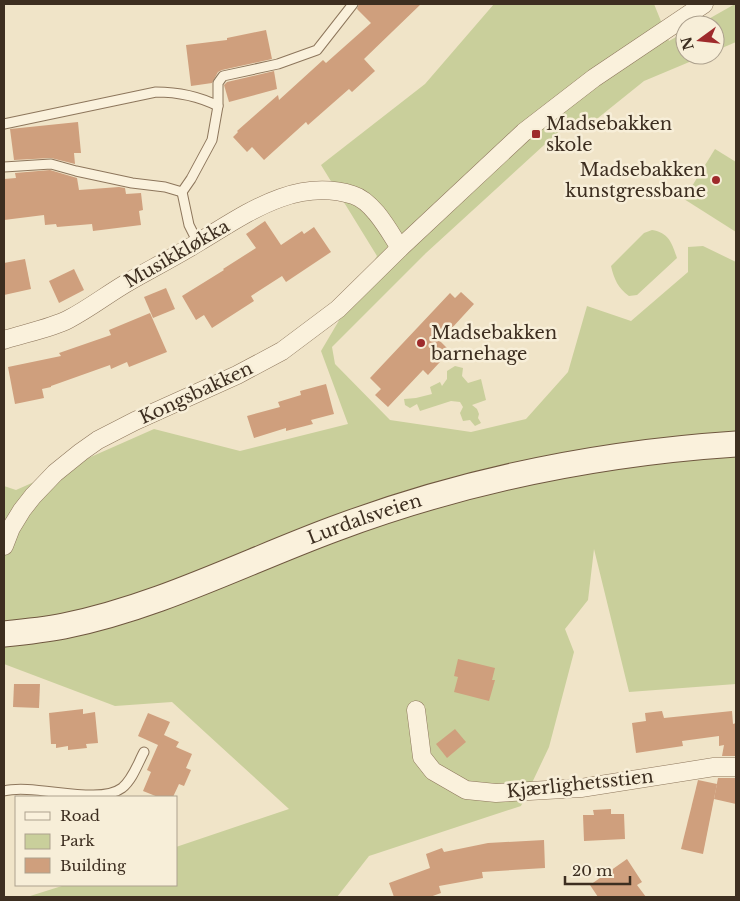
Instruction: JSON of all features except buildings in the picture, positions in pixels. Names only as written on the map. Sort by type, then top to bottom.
[{"type":"main road","name":"Lurdalsveien","points":[[4,634],[65,626],[144,604],[335,528],[469,487],[560,466],[635,453],[736,444]]},
{"type":"street","name":"Kongsbakken","points":[[4,546],[15,522],[33,496],[55,473],[81,452],[120,428],[237,376],[282,351],[338,309],[524,132],[594,78],[704,4]]},
{"type":"street","name":"Musikkløkka","points":[[4,340],[68,320],[129,282],[266,203],[287,195],[312,190],[355,195],[370,206],[400,248]]},
{"type":"street","name":"Kjærlighetsstien","points":[[416,710],[422,757],[433,771],[466,790],[496,793],[581,788],[714,767],[736,767]]},
{"type":"lane","points":[[198,243],[189,225],[182,192],[212,140],[218,106],[218,83],[223,76],[278,64],[317,50],[354,4]]},
{"type":"lane","points":[[4,124],[156,92],[175,92],[202,98],[218,106]]},
{"type":"lane","points":[[4,167],[51,164],[123,181],[165,187],[182,192]]},
{"type":"lane","points":[[4,791],[18,790],[92,795],[115,792],[123,788],[130,780],[144,752]]},
{"type":"green space","points":[[494,4],[654,4],[669,41],[675,38],[675,65],[682,65],[644,81],[598,118],[566,125],[426,253],[332,347],[335,364],[390,420],[471,432],[526,419],[568,372],[587,306],[631,321],[688,272],[688,247],[703,246],[736,262],[736,684],[629,692],[594,549],[588,600],[565,629],[574,652],[549,747],[521,806],[369,856],[337,897],[27,897],[62,886],[178,886],[178,846],[289,809],[172,702],[115,706],[4,664],[4,486],[16,490],[154,429],[240,451],[348,424],[321,351],[377,256],[321,165],[425,84]]},
{"type":"green space","points":[[736,4],[736,42],[725,47],[725,15],[716,15]]},
{"type":"green space","name":"Madsebakken kunstgressbane","points":[[715,149],[736,162],[736,232],[684,199]]},
{"type":"green space","points":[[652,230],[666,236],[677,258],[637,295],[629,296],[617,283],[611,266],[644,233]]},
{"type":"green space","points":[[455,366],[463,368],[462,376],[468,383],[481,379],[486,400],[472,405],[477,409],[478,418],[481,423],[475,426],[470,420],[463,421],[460,413],[463,407],[460,402],[451,401],[420,411],[417,404],[410,408],[405,405],[404,399],[432,394],[430,387],[440,382],[442,386],[447,379],[447,371]]},
{"type":"place","name":"Madsebakken skole","points":[[536,134]]},
{"type":"place","name":"Madsebakken kunstgressbane","points":[[716,180]]},
{"type":"place","name":"Madsebakken barnehage","points":[[421,343]]}]
